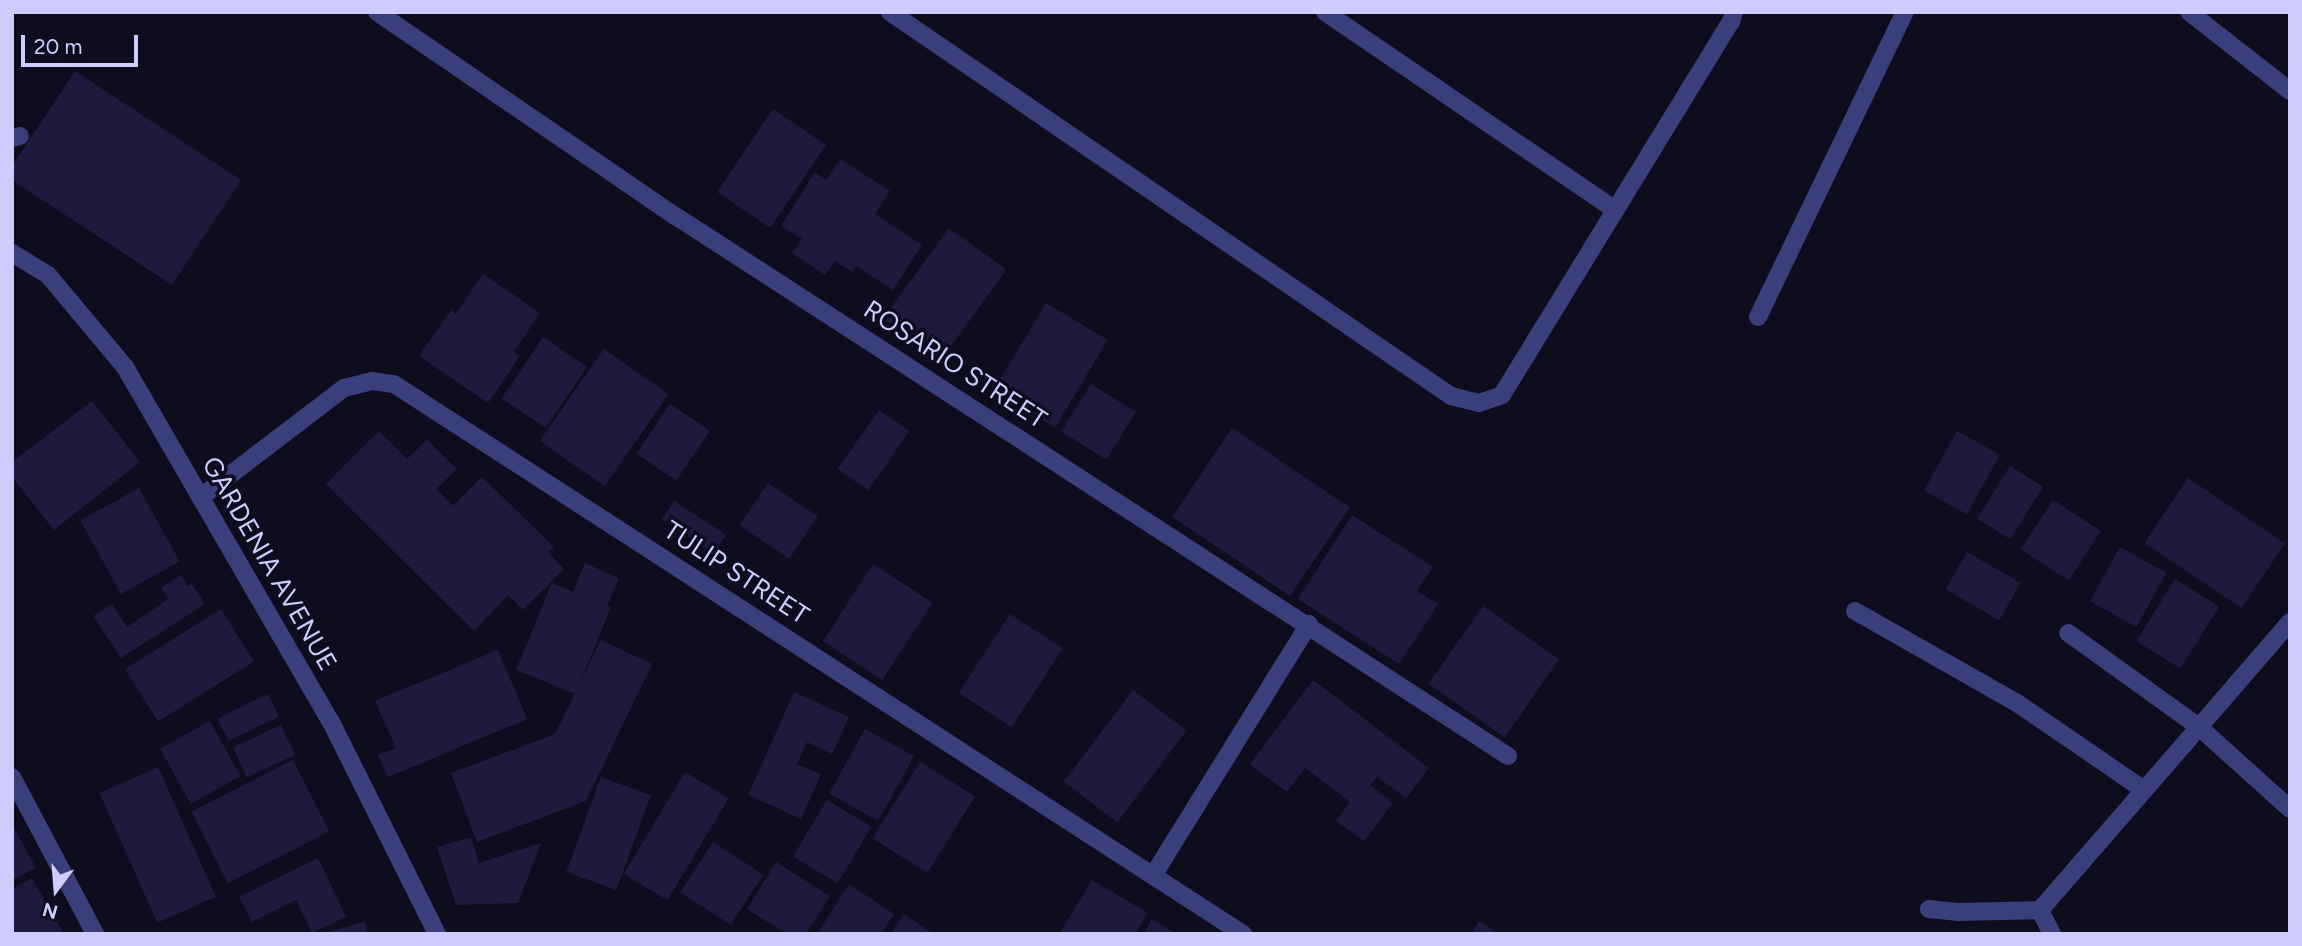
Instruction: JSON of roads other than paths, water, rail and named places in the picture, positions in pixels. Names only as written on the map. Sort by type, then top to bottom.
[{"type":"street","name":"ROSARIO STREET","points":[[377,12],[674,215],[1309,624],[1508,756]]},
{"type":"street","points":[[890,12],[1451,397],[1479,403],[1502,395],[1731,23],[1734,12]]},
{"type":"street","points":[[1325,12],[1615,210]]},
{"type":"street","points":[[1758,317],[1905,12]]},
{"type":"street","points":[[2189,12],[2290,91]]},
{"type":"street","name":"GARDENIA AVENUE","points":[[12,253],[48,275],[125,367],[331,722],[437,934]]},
{"type":"street","name":"TULIP STREET","points":[[201,497],[344,388],[372,381],[394,384],[1243,934]]},
{"type":"street","points":[[1855,611],[2017,703],[2144,790]]},
{"type":"street","points":[[1928,909],[1959,912],[2040,910],[2290,622]]},
{"type":"street","points":[[1154,874],[1309,624]]},
{"type":"street","points":[[2068,632],[2199,727],[2290,809]]},
{"type":"street","points":[[12,777],[95,934]]},
{"type":"street","points":[[2040,910],[2052,934]]}]
